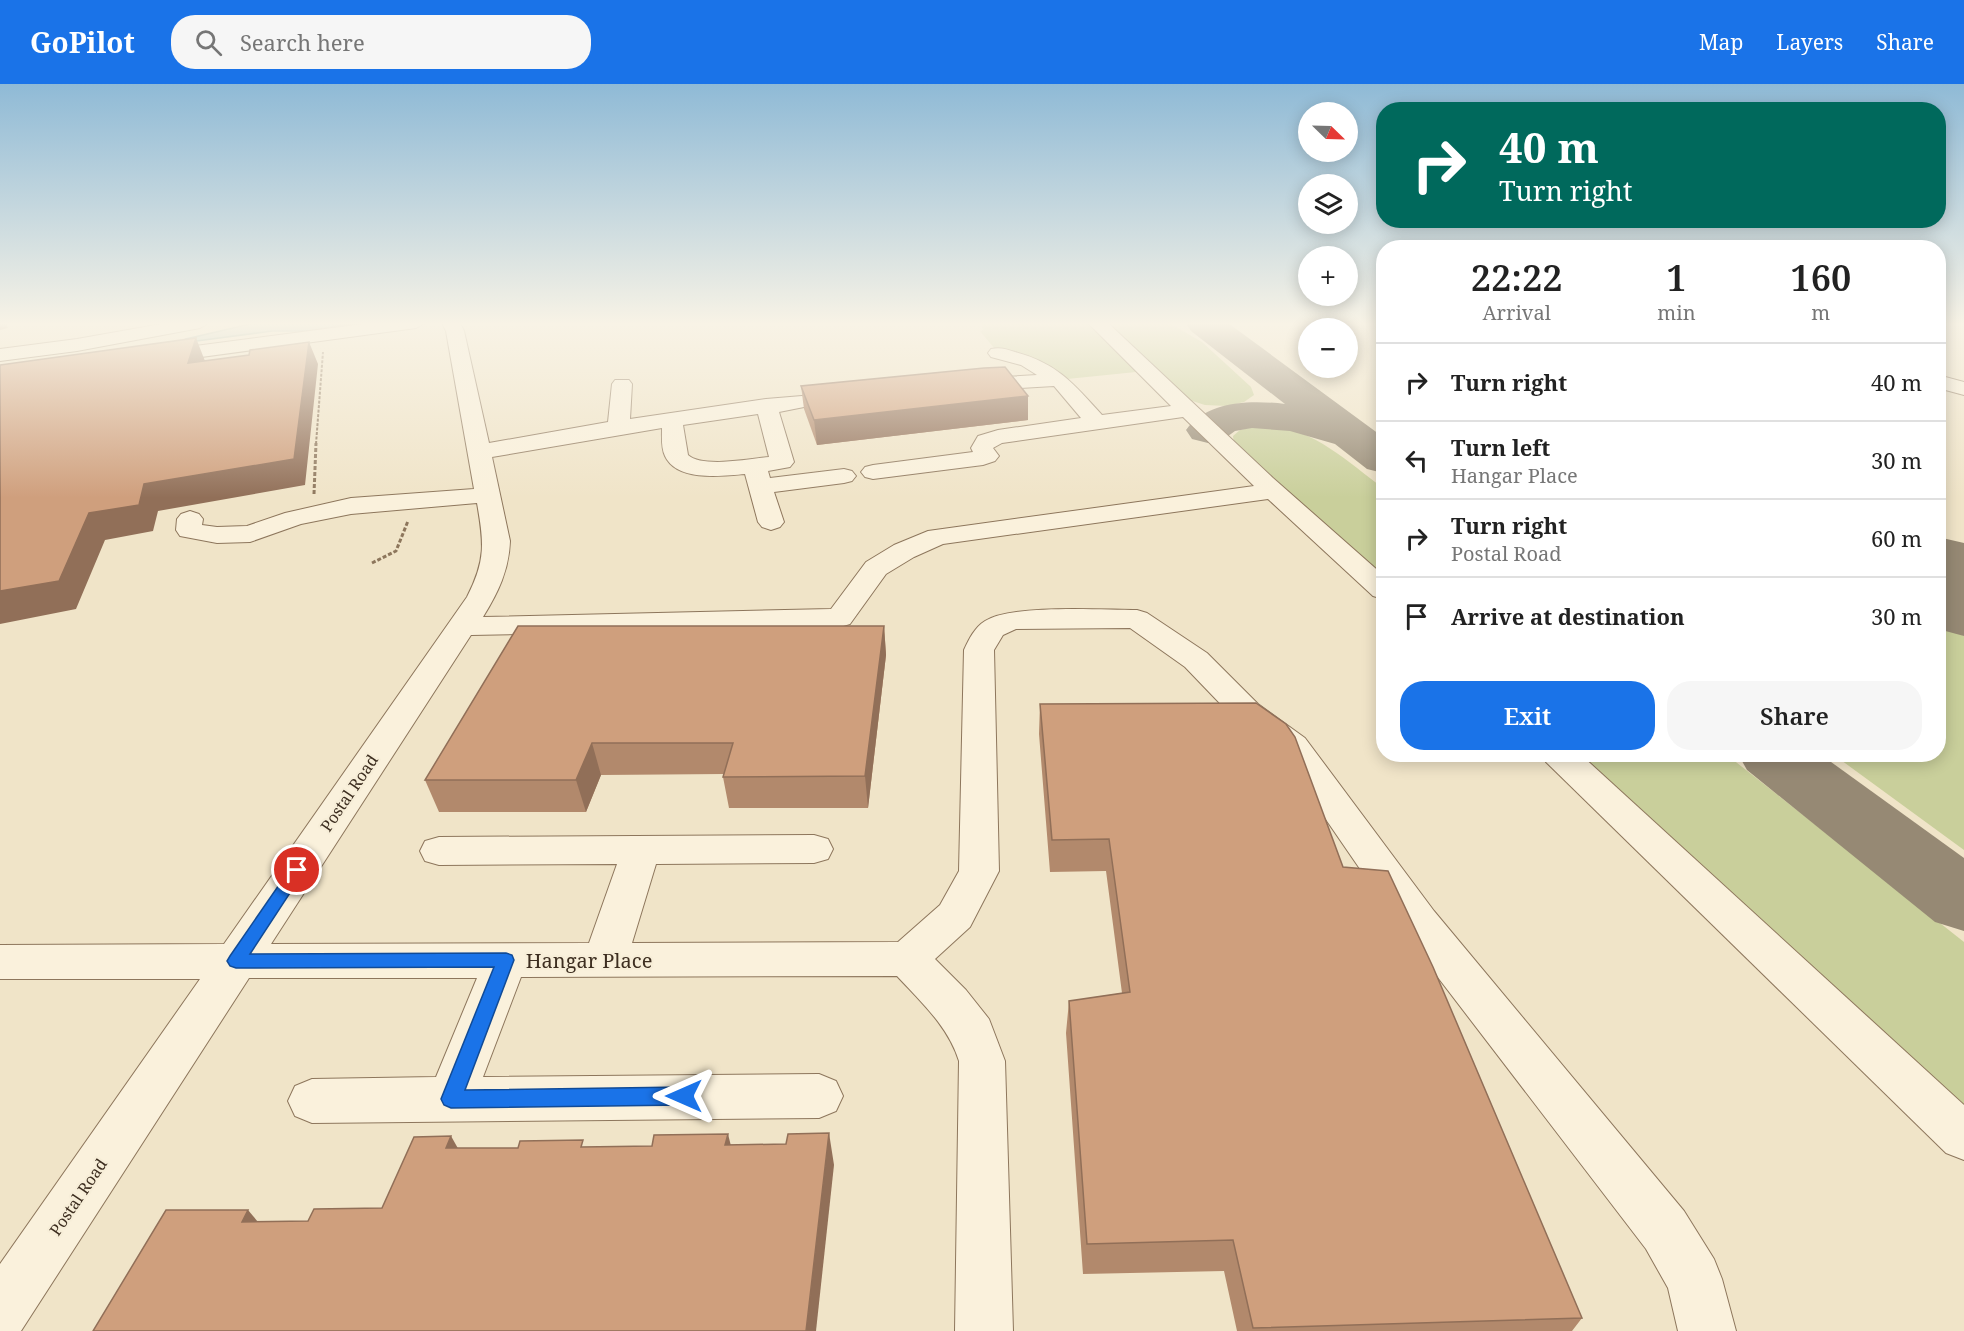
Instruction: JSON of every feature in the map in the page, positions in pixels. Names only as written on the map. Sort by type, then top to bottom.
[{"type":"street","name":"Postal Road","points":[[0,1313],[481,597],[496,562],[497,540],[465,381]]},
{"type":"street","points":[[950,387],[1040,381]]},
{"type":"street","points":[[1060,381],[1097,422]]},
{"type":"street","points":[[1157,381],[1376,584]]},
{"type":"street","points":[[1946,383],[1964,389]]},
{"type":"street","points":[[619,427],[622,384]]},
{"type":"street","points":[[479,452],[619,427],[766,405],[802,402]]},
{"type":"street","points":[[758,476],[782,462],[766,405]]},
{"type":"street","points":[[873,472],[983,458],[987,456],[982,448],[986,441],[1186,410]]},
{"type":"street","points":[[672,420],[677,457],[684,464],[758,476],[844,476]]},
{"type":"street","points":[[758,476],[771,522]]},
{"type":"street","points":[[462,626],[840,618],[876,568],[904,551],[937,537],[1274,491]]},
{"type":"street","points":[[190,519],[189,530],[216,535],[250,534],[305,515],[351,506],[488,495]]},
{"type":"street","points":[[984,1331],[982,1061],[973,1033],[950,1004],[907,959],[956,916],[980,871],[979,650],[986,633],[998,623],[1016,620],[1137,619],[1196,660],[1246,711],[1293,746],[1419,922],[1665,1230],[1694,1279],[1707,1331]]},
{"type":"street","points":[[1566,762],[1964,1137]]},
{"type":"street","points":[[440,851],[814,849]]},
{"type":"street","points":[[605,960],[641,850]]},
{"type":"street","name":"Hangar Place","points":[[0,963],[907,959]]},
{"type":"street","points":[[451,1099],[506,960]]},
{"type":"street","points":[[312,1101],[819,1096]]},
{"type":"path","points":[[322,381],[314,494],[323,497]]},
{"type":"path","points":[[372,563],[396,551],[408,524],[403,501]]},
{"type":"green space","points":[[1166,381],[1245,381],[1251,387],[1254,395],[1244,402],[1227,406],[1205,405],[1186,399]]},
{"type":"green space","points":[[1258,426],[1293,430],[1325,445],[1376,483],[1376,577],[1234,444],[1233,436],[1240,430]]},
{"type":"green space","points":[[1946,626],[1964,636],[1964,850],[1844,762],[1946,762]]},
{"type":"green space","points":[[1572,762],[1736,762],[1964,942],[1964,1128]]},
{"type":"building","points":[[0,381],[304,381],[294,459],[144,484],[139,505],[89,513],[59,581],[0,591]]},
{"type":"building","points":[[850,381],[1016,381],[1028,396],[814,420],[801,386]]},
{"type":"building","points":[[518,626],[884,626],[865,776],[723,777],[733,743],[592,743],[576,780],[425,780]]},
{"type":"building","points":[[1256,703],[1286,724],[1295,737],[1343,867],[1388,871],[1433,967],[1582,1318],[1253,1328],[1233,1240],[1087,1244],[1069,1001],[1130,992],[1109,839],[1052,840],[1040,704]]},
{"type":"building","points":[[829,1133],[806,1331],[93,1331],[166,1210],[248,1210],[242,1222],[308,1221],[314,1209],[382,1208],[414,1137],[451,1136],[446,1148],[518,1148],[520,1141],[583,1140],[581,1147],[652,1146],[654,1135],[728,1134],[725,1145],[786,1144],[788,1134]]},
{"type":"taxiway","points":[[1281,381],[1376,454]]},
{"type":"taxiway","points":[[1208,430],[1219,422],[1234,417],[1271,415],[1308,422],[1337,431]]},
{"type":"taxiway","points":[[1783,762],[1964,900]]},
{"type":"runway","points":[[1946,583],[1964,593]]},
{"type":"route","points":[[297,870],[236,961],[506,960],[451,1099],[684,1096]]}]
